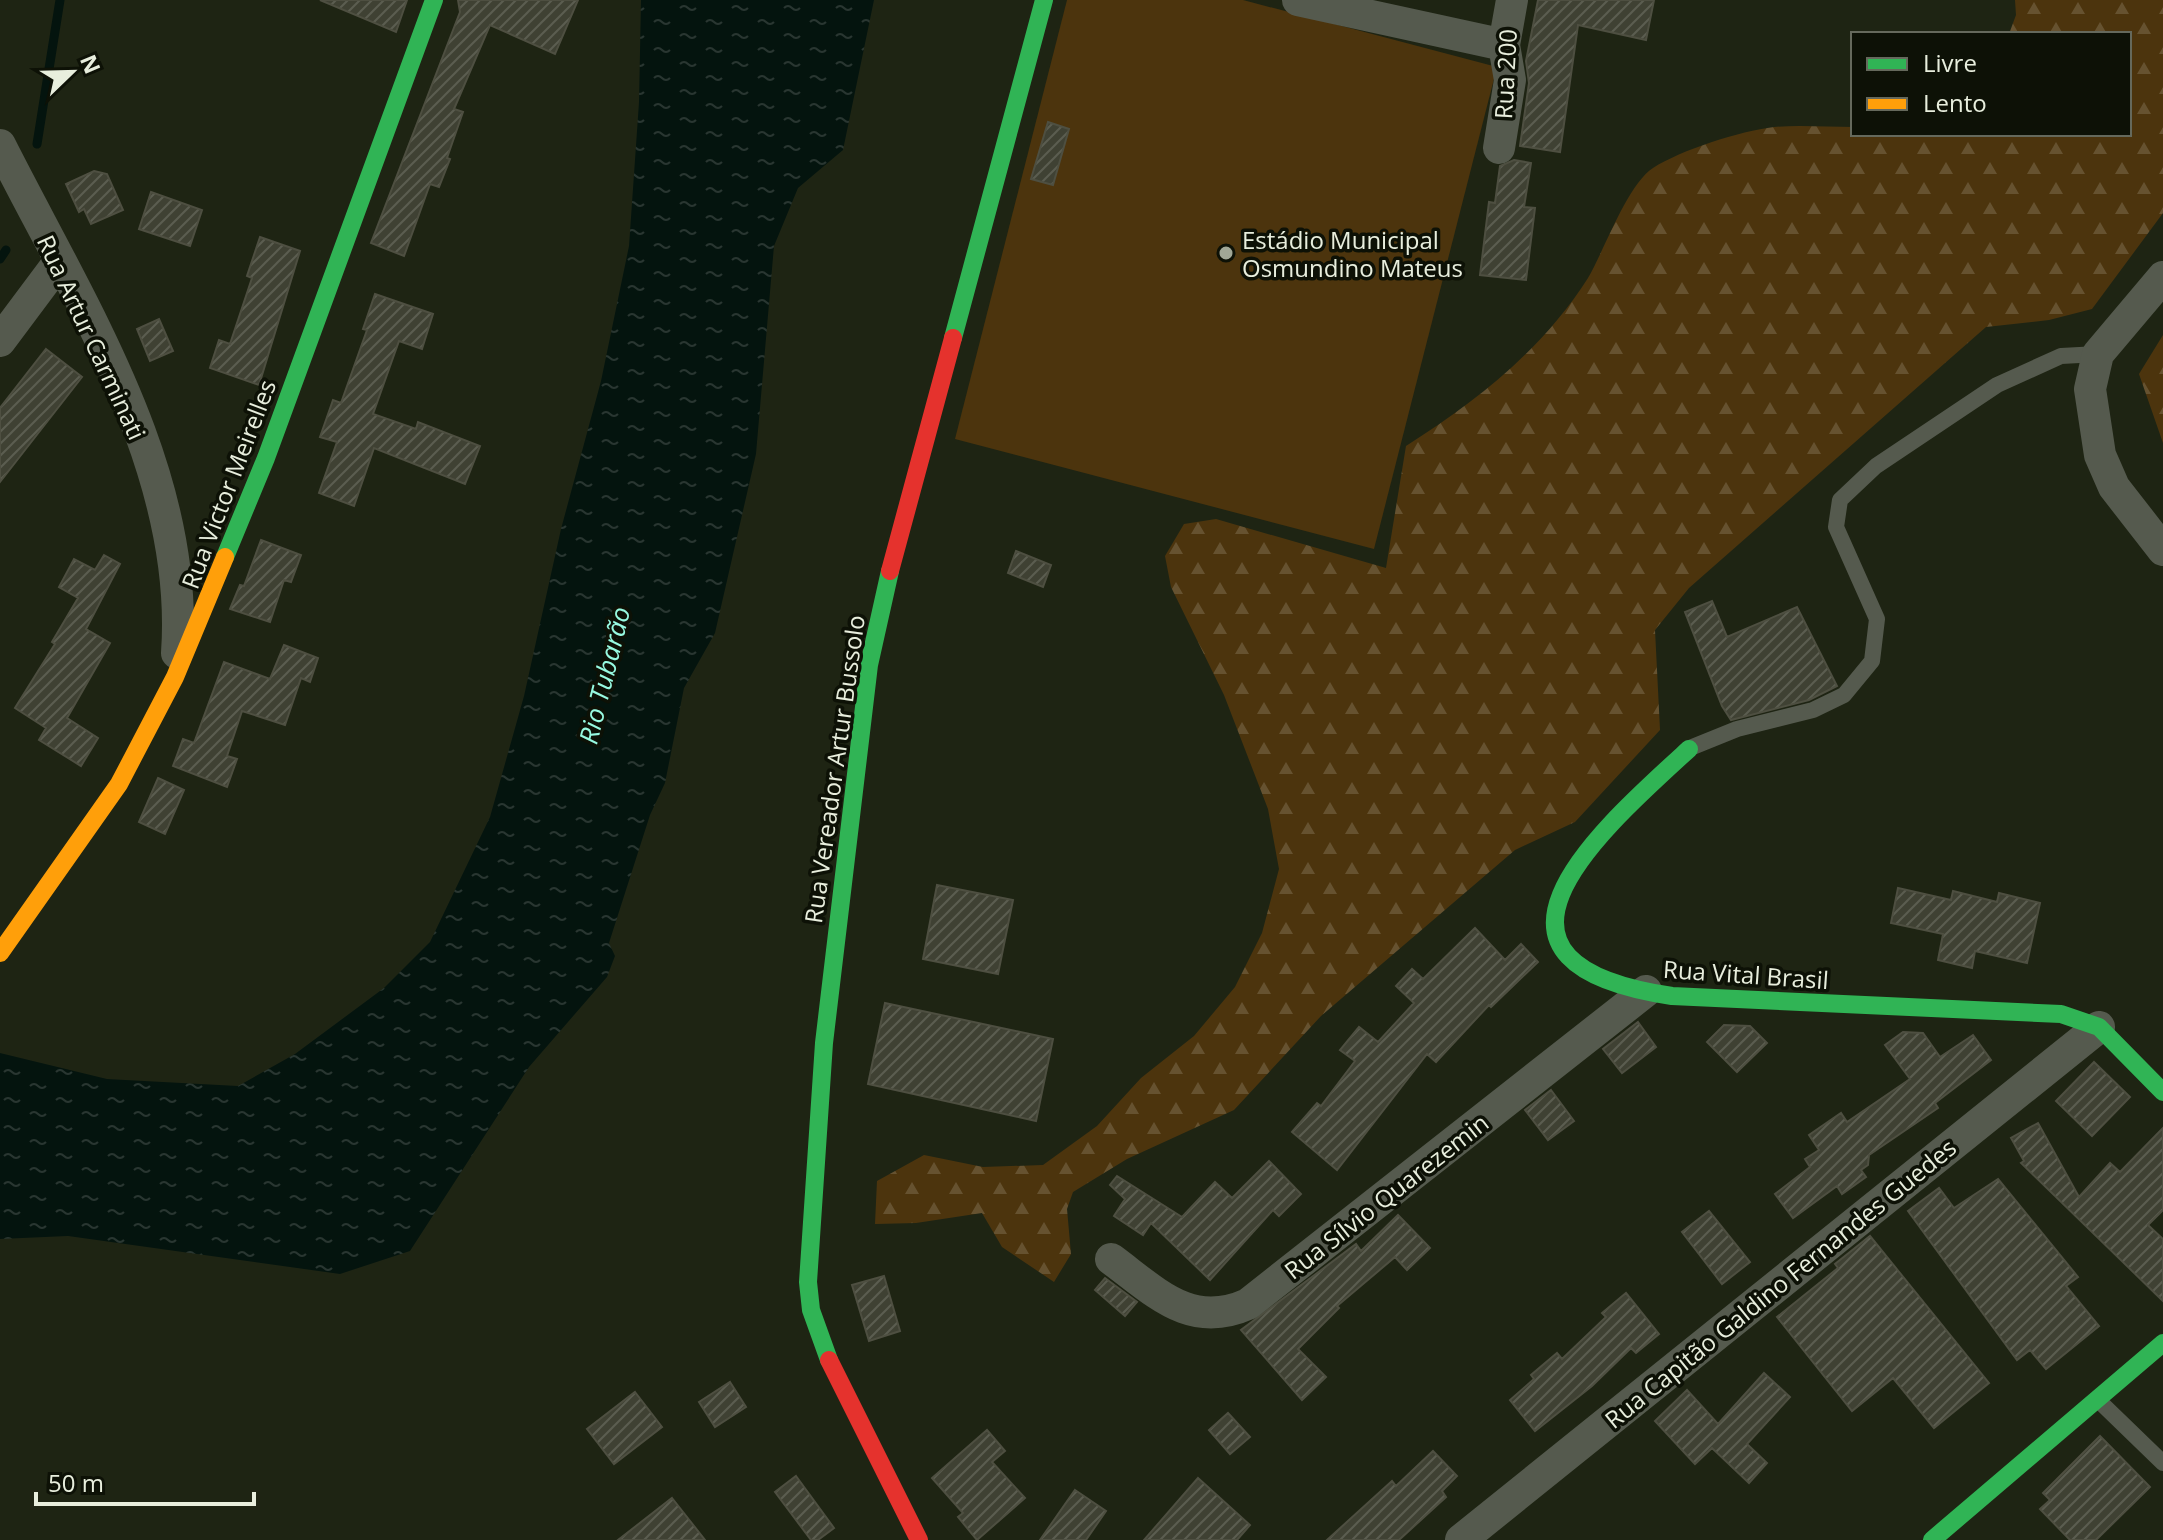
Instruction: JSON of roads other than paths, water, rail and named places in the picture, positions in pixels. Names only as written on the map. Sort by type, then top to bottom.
[{"type":"street","name":"Rua Victor Meirelles","points":[[0,953],[119,784],[175,677],[266,458],[434,0]]},
{"type":"street","name":"Rua Vereador Artur Bussolo","points":[[919,1540],[836,1380],[811,1310],[808,1248],[824,1043],[867,680],[879,612],[1044,0]]},
{"type":"street","points":[[1298,0],[1504,45]]},
{"type":"street","name":"Rua 200","points":[[1499,148],[1510,80],[1504,45],[1512,0]]},
{"type":"street","name":"Rua Artur Carminati","points":[[0,145],[130,407],[167,520],[180,616],[175,677]]},
{"type":"street","points":[[0,341],[59,262]]},
{"type":"street","points":[[2163,277],[2098,354],[2090,389],[2100,455],[2114,487],[2163,550]]},
{"type":"street","name":"Rua Vital Brasil","points":[[1689,749],[1601,835],[1576,868],[1553,915],[1554,936],[1563,953],[1581,969],[1609,982],[1646,991],[1763,1001],[2061,1014],[2084,1018],[2099,1027],[2163,1092]]},
{"type":"street","name":"Rua Sílvio Quarezemin","points":[[1111,1259],[1165,1298],[1202,1314],[1216,1315],[1248,1304],[1646,991]]},
{"type":"street","name":"Rua Capitão Galdino Fernandes Guedes","points":[[1461,1540],[2099,1027]]},
{"type":"street","points":[[1932,1540],[2163,1343]]},
{"type":"lane","points":[[1689,749],[1737,729],[1813,710],[1844,695],[1872,661],[1877,619],[1836,527],[1840,500],[1876,466],[1997,385],[2061,356],[2098,354]]},
{"type":"lane","points":[[2097,1399],[2163,1463]]},
{"type":"water","name":"Rio Tubarão","points":[[641,0],[874,0],[843,150],[798,188],[774,246],[756,454],[715,633],[684,688],[665,783],[650,815],[609,943],[615,956],[607,977],[529,1067],[410,1251],[340,1274],[68,1236],[0,1239],[0,1053],[107,1079],[238,1086],[295,1054],[384,988],[430,942],[490,817],[524,696],[561,529],[601,381],[629,246],[639,102]]},
{"type":"waterway","points":[[37,144],[60,0]]},
{"type":"waterway","points":[[0,259],[6,250]]},
{"type":"place","name":"Estádio Municipal Osmundino Mateus","points":[[1226,253]]}]
